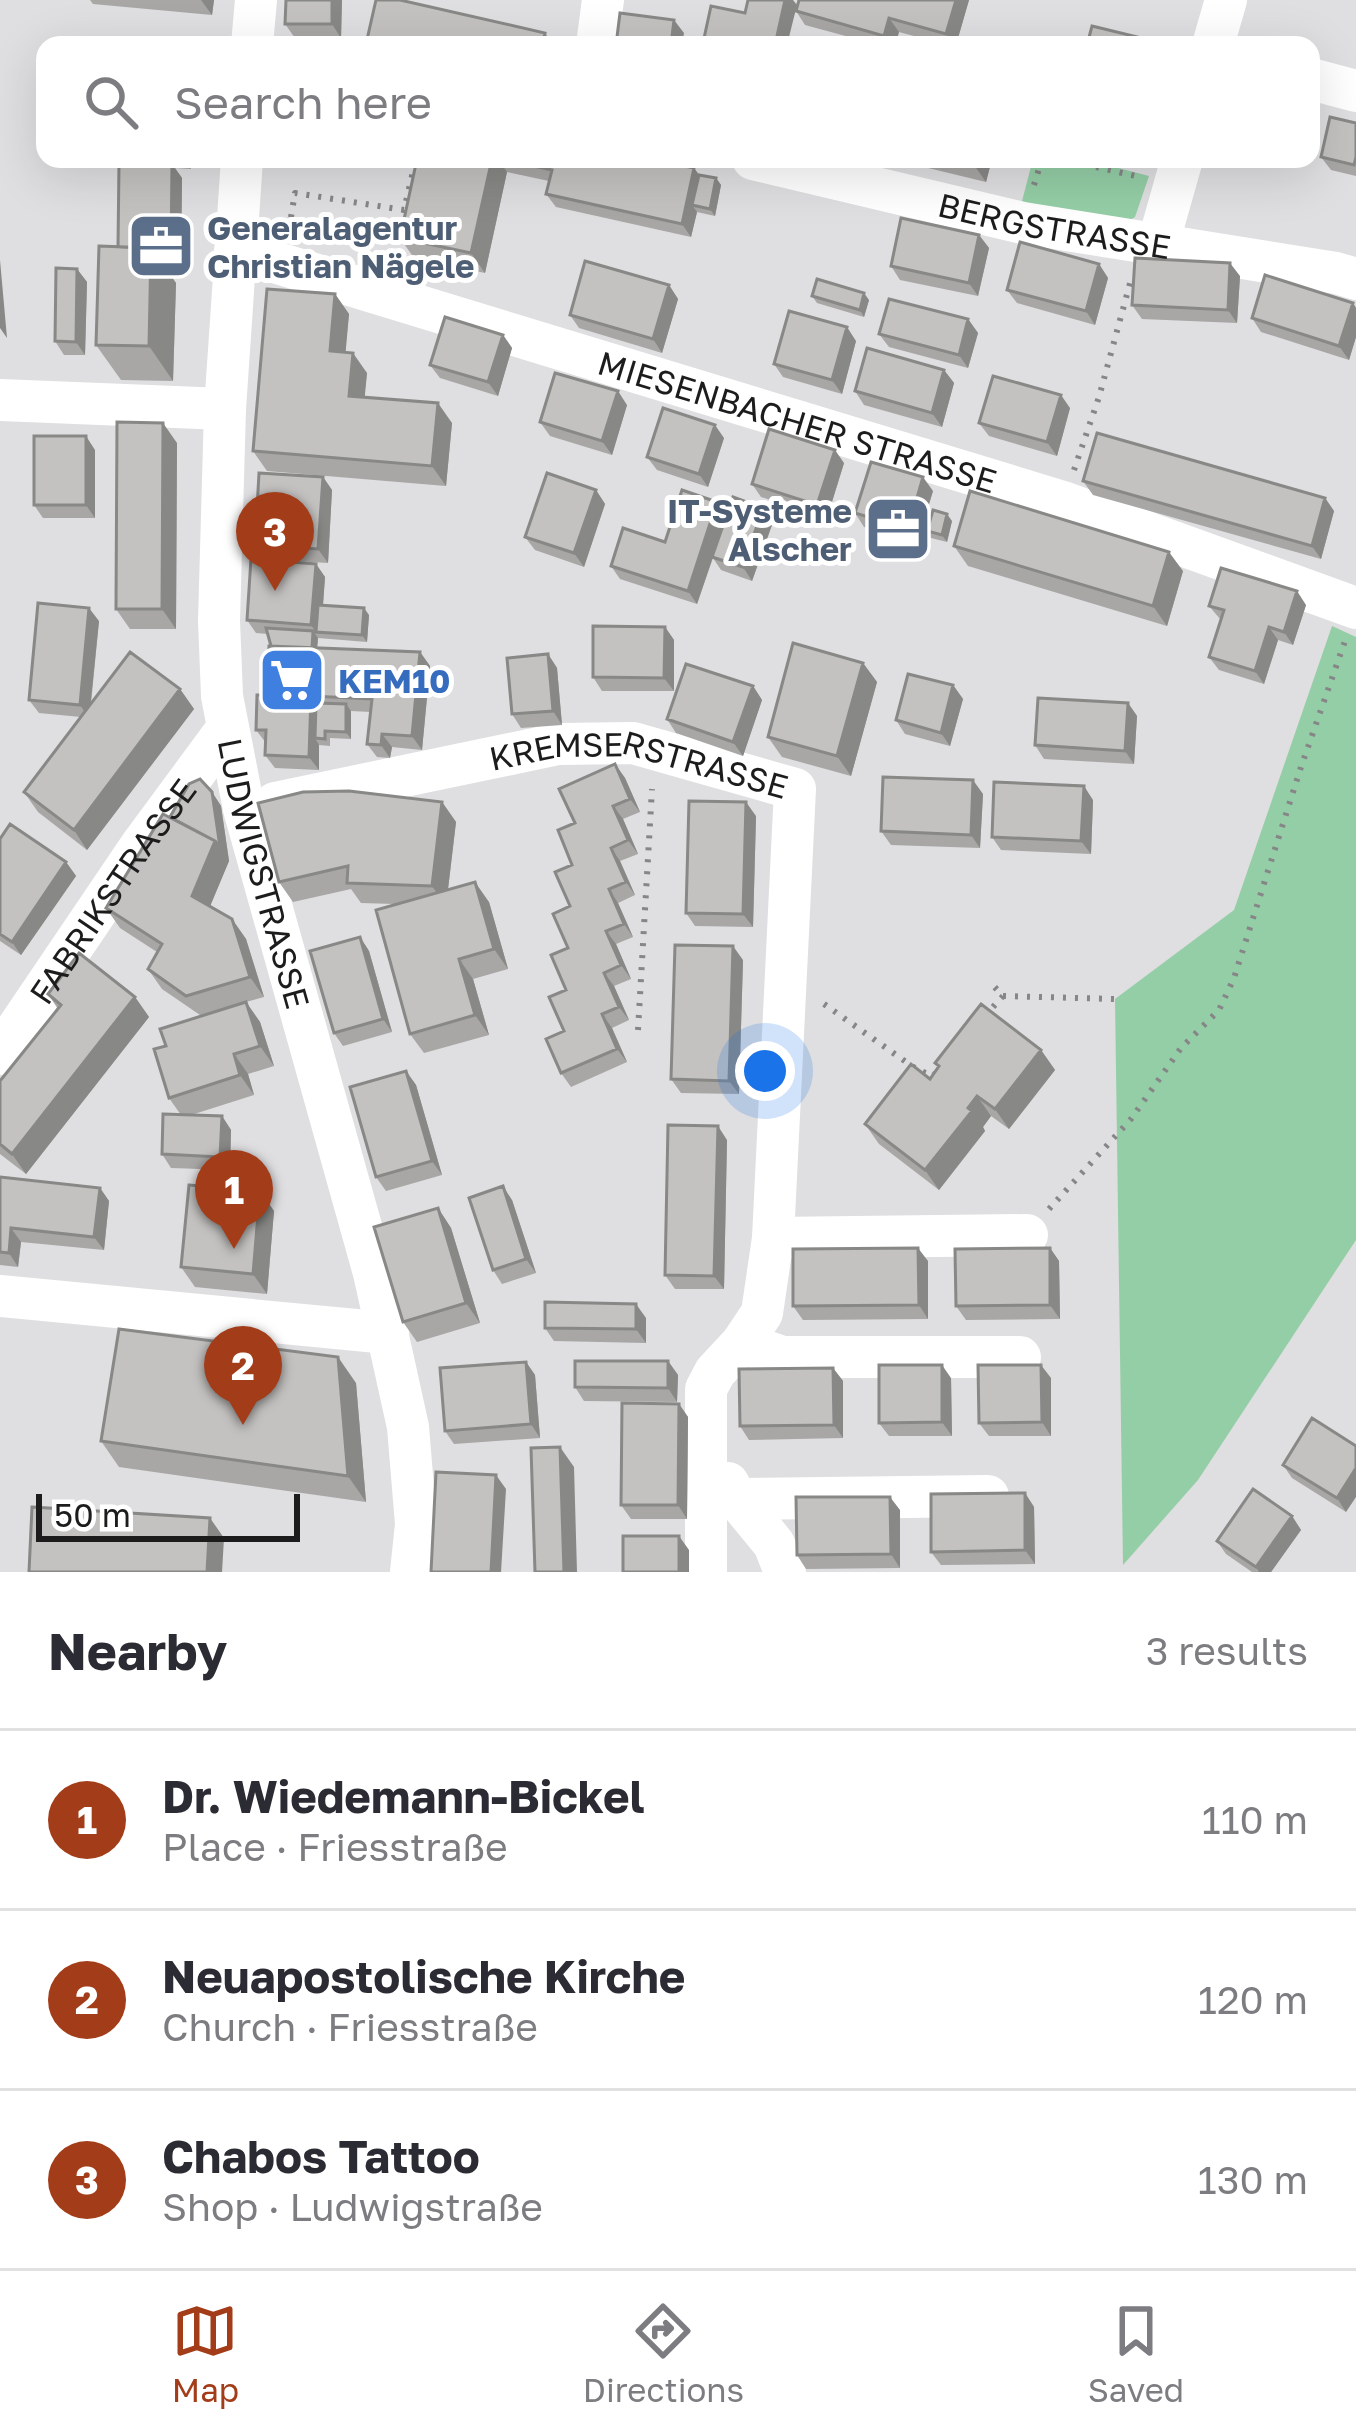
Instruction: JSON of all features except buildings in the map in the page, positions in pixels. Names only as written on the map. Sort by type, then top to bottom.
[{"type":"street","points":[[254,36],[256,0]]},
{"type":"street","points":[[598,36],[604,0]]},
{"type":"street","points":[[1216,36],[1226,0]]},
{"type":"street","points":[[1320,81],[1356,91]]},
{"type":"street","name":"LUDWIGSTRASSE","points":[[241,168],[225,409],[219,620],[222,697],[244,809],[374,1273],[409,1427],[416,1524],[411,1572]]},
{"type":"street","name":"BERGSTRASSE","points":[[791,168],[1022,223],[1356,280]]},
{"type":"street","points":[[1149,244],[1179,172]]},
{"type":"street","name":"MIESENBACHER STRASSE","points":[[236,250],[1063,502],[1353,618]]},
{"type":"street","points":[[0,400],[225,409]]},
{"type":"street","name":"FABRIKSTRASSE","points":[[0,1054],[140,847],[227,729]]},
{"type":"street","name":"KREMSERSTRASSE","points":[[244,809],[558,744],[633,743],[795,789],[773,1238],[762,1313],[706,1389],[706,1572]]},
{"type":"street","points":[[773,1238],[1027,1234]]},
{"type":"street","points":[[0,1296],[388,1333]]},
{"type":"street","points":[[742,1343],[783,1357],[1020,1357]]},
{"type":"street","points":[[706,1445],[737,1499],[775,1544],[785,1572]]},
{"type":"street","points":[[737,1499],[1004,1496]]},
{"type":"path","points":[[284,265],[295,193],[404,210],[414,168]]},
{"type":"path","points":[[1143,168],[1179,172]]},
{"type":"path","points":[[1063,502],[1149,244]]},
{"type":"path","points":[[1027,1234],[1131,1120],[1181,1048],[1219,1010],[1353,618]]},
{"type":"path","points":[[638,1030],[654,749]]},
{"type":"path","points":[[787,978],[916,1069],[933,1076],[947,1060]]},
{"type":"path","points":[[990,982],[1003,996],[1115,998]]},
{"type":"path","points":[[975,1028],[1003,996]]},
{"type":"green space","points":[[1031,168],[1118,168],[1149,176],[1135,217],[1115,229],[1021,205]]},
{"type":"green space","points":[[1332,626],[1356,637],[1356,1240],[1198,1480],[1123,1565],[1115,999],[1234,910]]},
{"type":"place","name":"Generalagentur Christian Nägele","points":[[161,246]]},
{"type":"place","name":"IT-Systeme Alscher","points":[[898,529]]},
{"type":"place","name":"Chabos Tattoo","points":[[275,591]]},
{"type":"place","name":"KEM10","points":[[292,680]]},
{"type":"place","name":"Dr. Wiedemann-Bickel","points":[[234,1249]]},
{"type":"place","name":"Neuapostolische Kirche","points":[[243,1425]]}]
